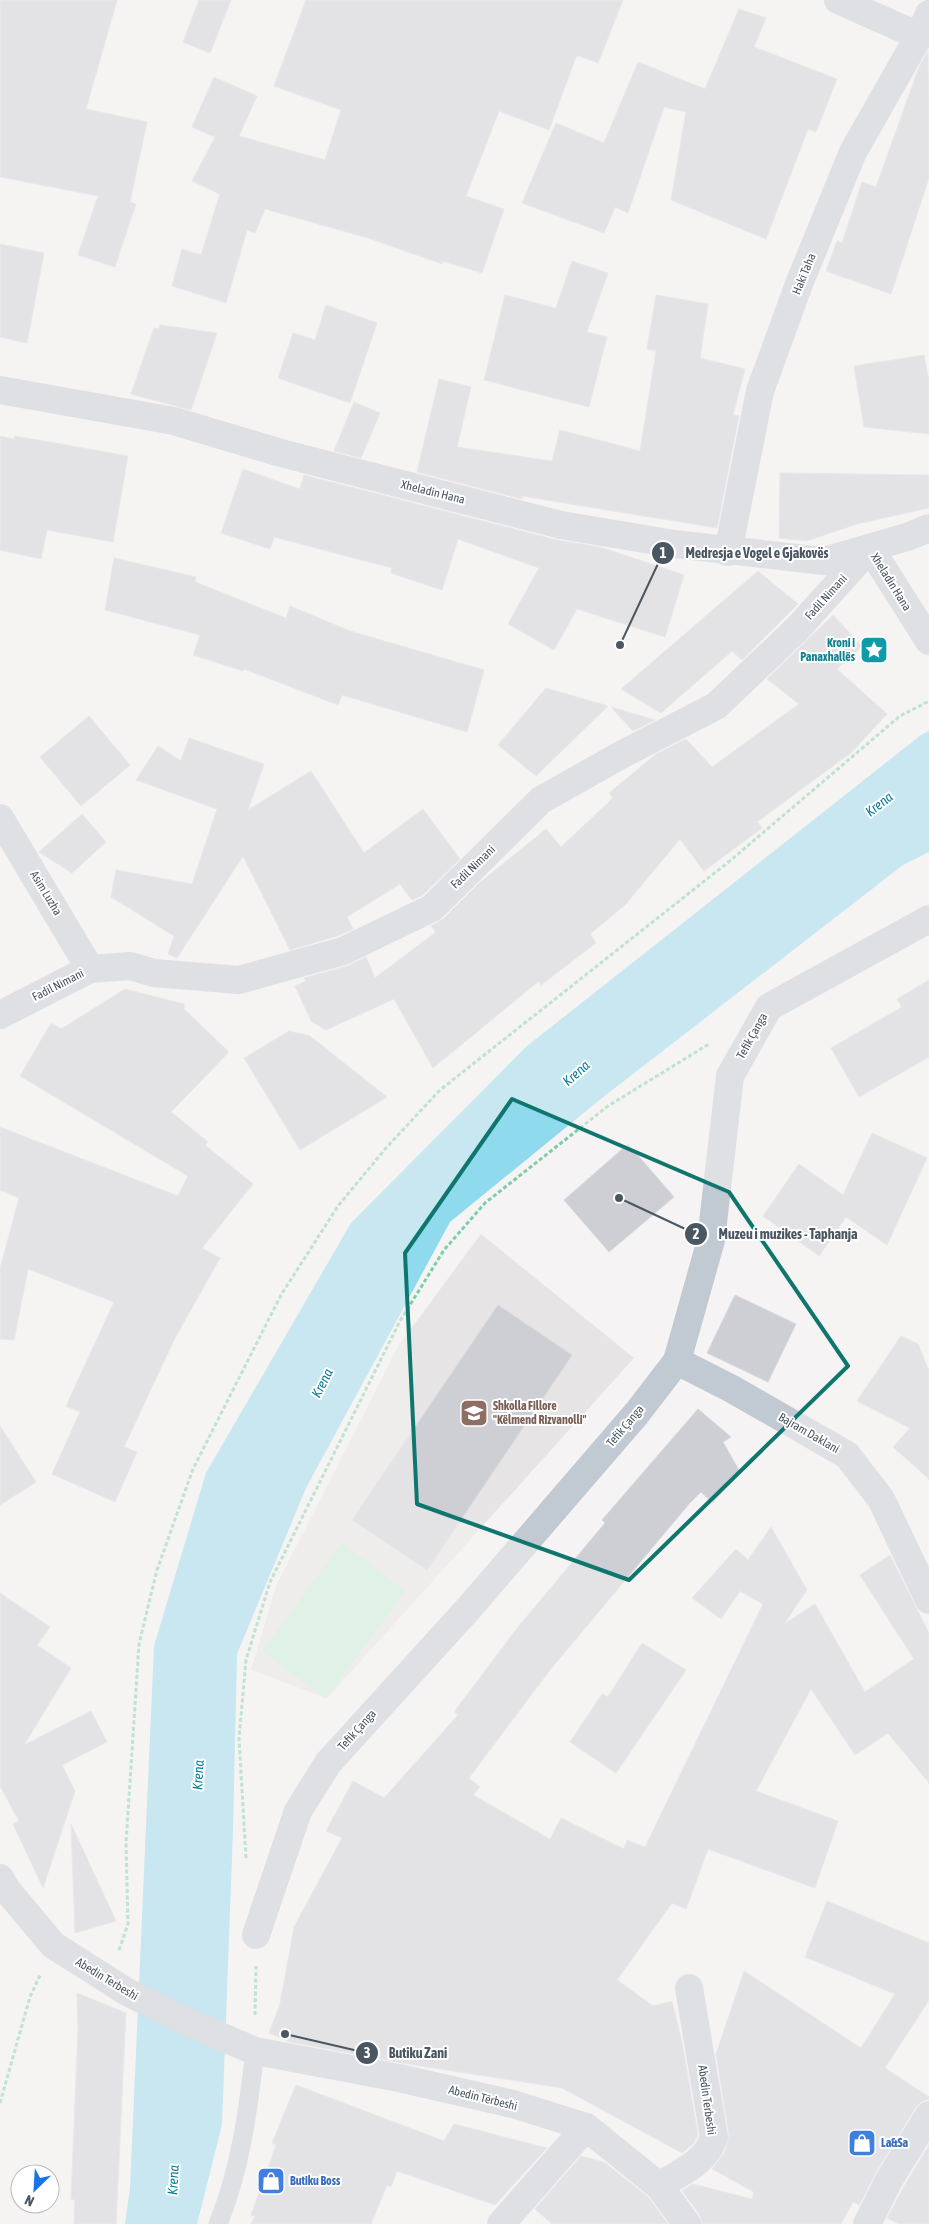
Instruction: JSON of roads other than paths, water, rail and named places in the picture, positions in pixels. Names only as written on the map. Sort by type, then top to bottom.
[{"type":"street","points":[[838,0],[924,25]]},
{"type":"street","name":"Haki Taha","points":[[728,552],[760,391],[799,284],[853,152],[924,25]]},
{"type":"street","name":"Xheladin Hana","points":[[0,390],[174,421],[281,453],[561,525],[728,552],[824,561],[907,537],[929,528]]},
{"type":"street","name":"Xheladin Hana","points":[[870,548],[929,641]]},
{"type":"street","name":"Fadil Nimani","points":[[0,1015],[90,969],[130,966],[154,974],[239,980],[342,951],[432,908],[541,800],[621,755],[716,706],[797,629],[870,548]]},
{"type":"street","name":"Asim Luzha","points":[[0,818],[90,969]]},
{"type":"street","name":"Tefik Çanga","points":[[256,1935],[298,1811],[328,1763],[482,1593],[637,1413],[677,1361],[711,1240],[730,1076],[769,1007],[929,919]]},
{"type":"street","name":"Bajram Daklani","points":[[677,1361],[847,1455],[881,1499],[929,1600]]},
{"type":"street","name":"Abedin Terbeshi","points":[[0,1878],[6,1890],[53,1945],[127,1992],[248,2048]]},
{"type":"street","name":"Abedin Terbeshi","points":[[659,2186],[701,2160],[707,2153],[714,2136],[689,1988]]},
{"type":"street","name":"Abedin Tërbeshi","points":[[248,2048],[399,2078],[512,2104],[586,2127],[659,2186],[687,2224]]},
{"type":"street","points":[[867,2224],[889,2180],[929,2116]]},
{"type":"street","points":[[501,2224],[586,2127]]},
{"type":"lane","points":[[218,2224],[230,2195],[246,2125],[248,2048]]},
{"type":"water","name":"Krena","points":[[929,731],[929,852],[903,865],[602,1098],[450,1222],[306,1488],[237,1654],[233,1830],[222,2125],[197,2224],[125,2224],[130,2188],[154,1646],[206,1473],[351,1223],[527,1046],[921,735]]},
{"type":"place","name":"Medresja e Vogel e Gjakovës","points":[[620,645]]},
{"type":"place","name":"Kroni i Panaxhallës","points":[[874,650]]},
{"type":"place","name":"Muzeu i muzikes - Taphanja","points":[[619,1198]]},
{"type":"place","name":"Shkolla Fillore \"Këlmend Rizvanolli\"","points":[[474,1413]]},
{"type":"place","name":"Butiku Zani","points":[[285,2034]]},
{"type":"place","name":"La&Sa","points":[[862,2143]]},
{"type":"place","name":"Butiku Boss","points":[[271,2181]]}]
